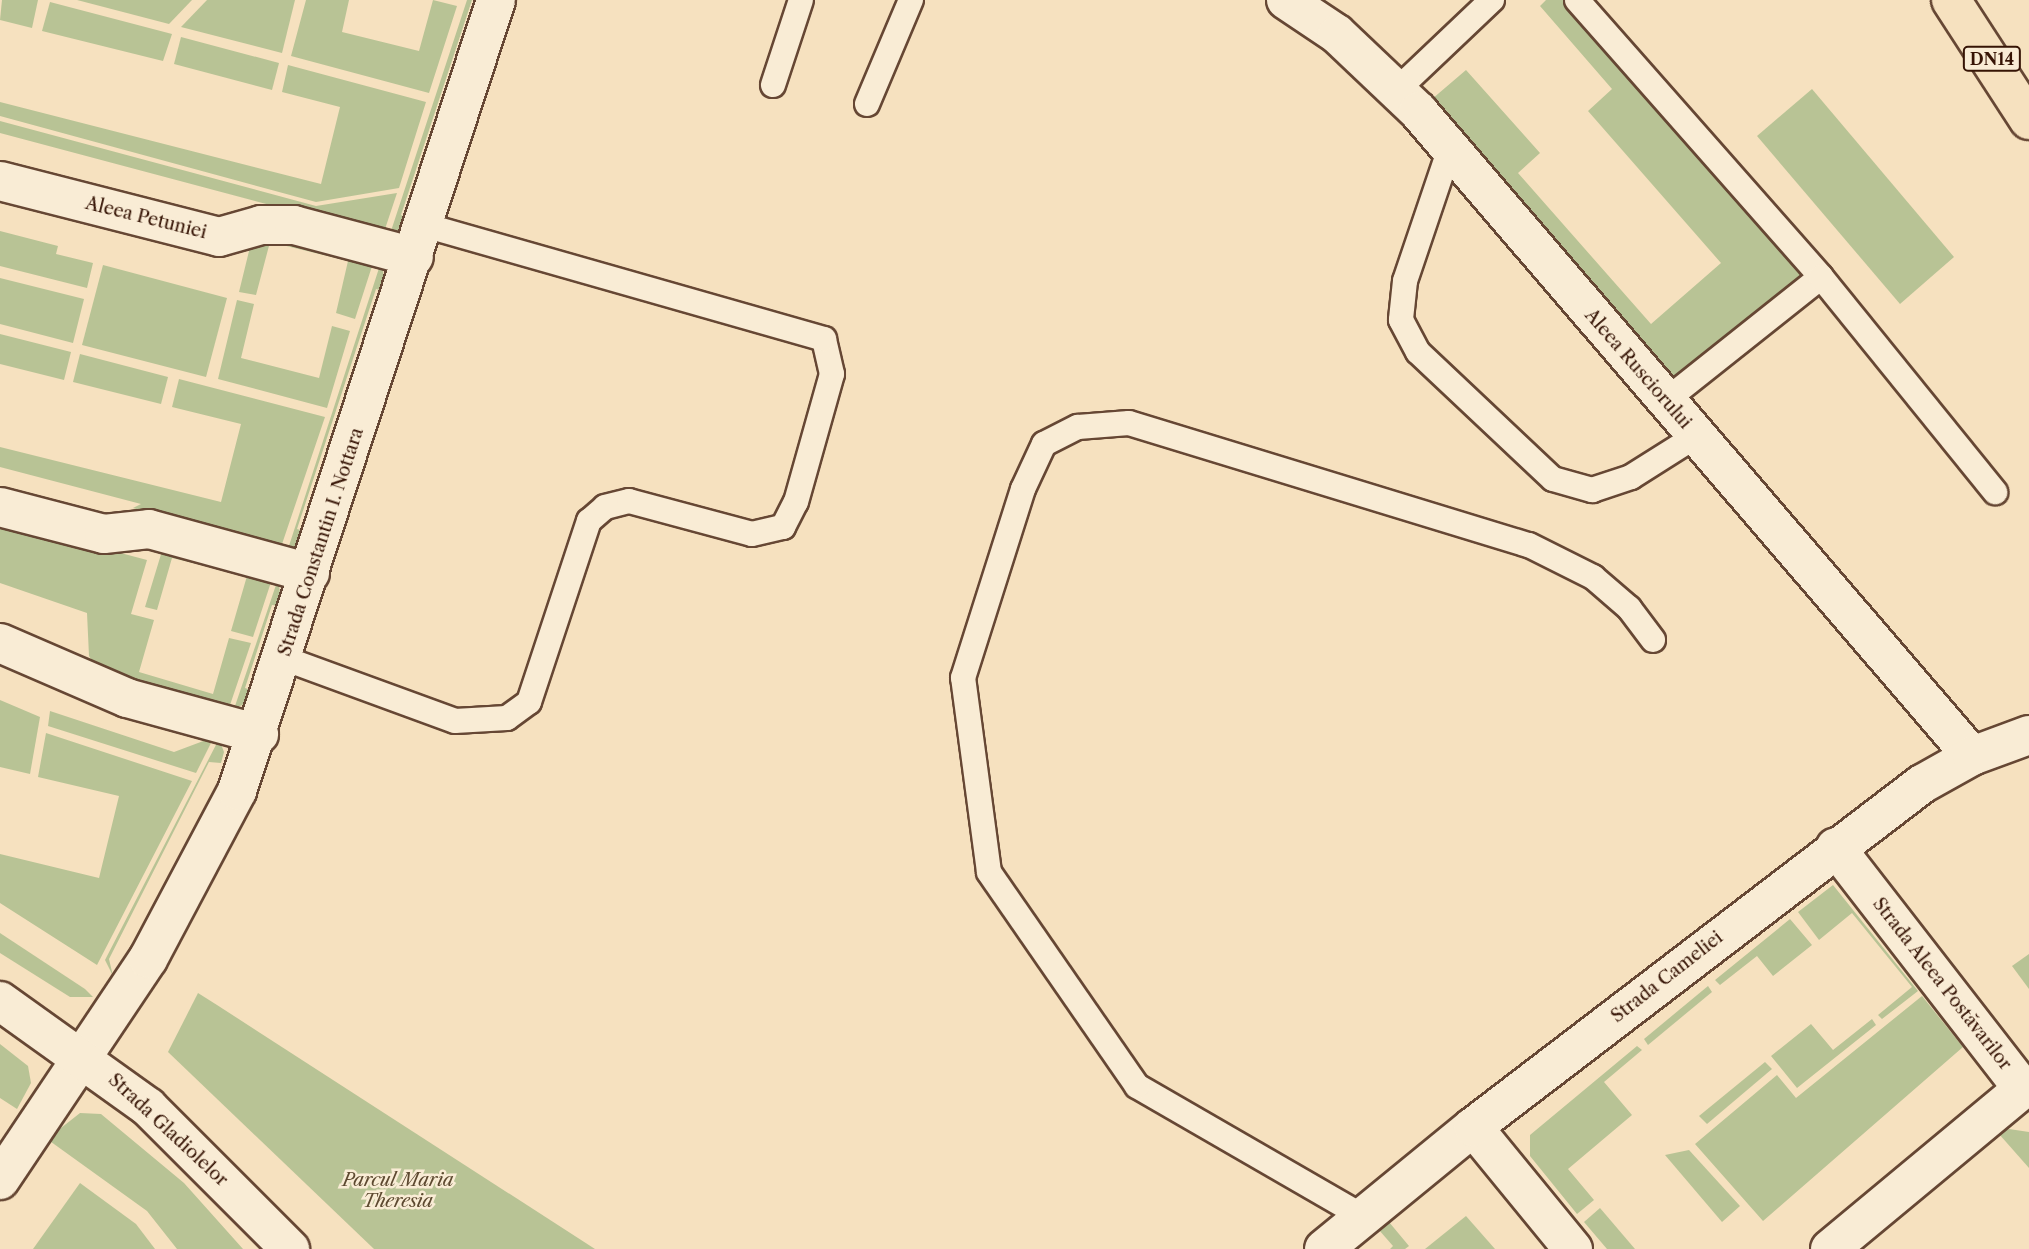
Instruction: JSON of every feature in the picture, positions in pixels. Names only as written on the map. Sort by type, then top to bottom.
[{"type":"main road","name":"DN14","points":[[1951,0],[1988,50],[2029,120]]},
{"type":"street","name":"Strada Constantin I. Nottara","points":[[0,1180],[148,959],[206,853],[259,734],[496,0]]},
{"type":"street","name":"Aleea Rusciorului","points":[[1286,0],[1337,34],[1397,90],[1450,148],[1972,756]]},
{"type":"street","name":"Aleea Petuniei","points":[[0,181],[219,237],[261,225],[294,225],[419,241]]},
{"type":"street","points":[[0,507],[104,534],[149,529],[310,573]]},
{"type":"street","points":[[0,643],[127,698],[259,734]]},
{"type":"street","name":"Strada Cameliei","points":[[1324,1249],[1473,1127],[1835,847],[1922,784],[1972,756],[2029,735]]},
{"type":"street","name":"Strada Aleea Postăvarilor","points":[[1830,1249],[2023,1089],[1835,847]]},
{"type":"street","name":"Strada Gladiolelor","points":[[0,1001],[83,1056],[148,1107],[290,1249]]},
{"type":"street","points":[[1473,1127],[1573,1249]]},
{"type":"lane","points":[[773,85],[801,0]]},
{"type":"lane","points":[[867,104],[911,0]]},
{"type":"lane","points":[[1397,90],[1492,0]]},
{"type":"lane","points":[[1577,0],[1821,277],[1995,492]]},
{"type":"lane","points":[[1450,148],[1405,281],[1401,320],[1418,352],[1553,479],[1592,490],[1631,477],[1696,436]]},
{"type":"lane","points":[[283,658],[455,720],[507,718],[529,702],[589,521],[605,507],[629,501],[752,534],[783,527],[796,502],[832,374],[824,339],[419,241]]},
{"type":"lane","points":[[1665,401],[1821,277]]},
{"type":"lane","points":[[1363,1216],[1137,1086],[989,872],[963,678],[1023,489],[1044,444],[1078,427],[1129,423],[1529,545],[1592,577],[1629,608],[1653,640]]},
{"type":"green space","points":[[2,0],[38,0],[32,28],[0,20]]},
{"type":"green space","points":[[77,0],[192,0],[169,24]]},
{"type":"green space","points":[[207,0],[295,0],[282,53],[181,27]]},
{"type":"green space","points":[[306,0],[349,0],[342,32],[419,51],[433,0],[457,6],[429,93],[291,56]]},
{"type":"green space","points":[[467,0],[472,0],[401,215],[411,220],[402,234],[389,237]]},
{"type":"green space","points":[[1546,0],[1577,0],[1821,277],[1665,401],[1418,111],[1466,70],[1540,153],[1518,173],[1651,324],[1721,263],[1588,111],[1612,89],[1540,6]]},
{"type":"green space","points":[[50,2],[172,34],[163,61],[42,31]]},
{"type":"green space","points":[[181,37],[279,63],[272,90],[174,64]]},
{"type":"green space","points":[[288,65],[426,102],[399,188],[316,202],[0,116],[0,102],[321,184],[340,107],[282,92]]},
{"type":"green space","points":[[1812,89],[1954,257],[1900,304],[1757,136]]},
{"type":"green space","points":[[0,121],[316,206],[397,193],[383,235],[0,133]]},
{"type":"green space","points":[[0,231],[58,246],[56,254],[93,263],[87,288],[0,266]]},
{"type":"green space","points":[[271,236],[374,260],[355,319],[336,313],[348,261],[270,242],[256,295],[239,292],[250,247]]},
{"type":"green space","points":[[381,262],[387,292],[376,289],[297,529],[307,532],[303,542],[287,552]]},
{"type":"green space","points":[[103,265],[227,298],[206,377],[82,345]]},
{"type":"green space","points":[[0,278],[84,299],[73,343],[0,324]]},
{"type":"green space","points":[[237,300],[254,304],[241,358],[319,378],[332,326],[350,331],[327,408],[218,379]]},
{"type":"green space","points":[[0,334],[71,352],[64,380],[0,364]]},
{"type":"green space","points":[[80,354],[168,377],[161,404],[73,382]]},
{"type":"green space","points":[[179,379],[325,417],[280,550],[133,508],[141,504],[0,467],[0,447],[221,502],[241,424],[172,407]]},
{"type":"green space","points":[[0,521],[147,560],[131,614],[154,620],[139,672],[213,694],[229,638],[251,643],[229,708],[98,670],[89,656],[87,613],[0,583]]},
{"type":"green space","points":[[162,551],[273,576],[253,637],[231,631],[247,576],[172,558],[157,610],[145,607]]},
{"type":"green space","points":[[278,579],[282,606],[272,605],[245,688],[254,691],[246,703],[234,709]]},
{"type":"green space","points":[[0,700],[40,717],[30,774],[0,767]]},
{"type":"green space","points":[[50,711],[174,752],[214,737],[196,773],[48,726]]},
{"type":"green space","points":[[46,733],[192,781],[97,965],[0,903],[0,854],[99,878],[119,796],[38,777]]},
{"type":"green space","points":[[219,739],[224,752],[221,763],[209,762],[109,959],[113,976],[105,960]]},
{"type":"green space","points":[[1833,885],[1918,991],[1882,1019],[1878,1015],[1912,987],[1852,913],[1819,940],[1798,912]]},
{"type":"green space","points":[[1790,919],[1812,945],[1773,976],[1757,956],[1720,985],[1715,980]]},
{"type":"green space","points":[[0,933],[93,997],[70,997],[0,953]]},
{"type":"green space","points":[[2029,954],[2029,989],[2012,966]]},
{"type":"green space","points":[[1708,986],[1712,992],[1648,1045],[1644,1039]]},
{"type":"green space","name":"Parcul Maria Theresia","points":[[198,993],[595,1249],[374,1249],[168,1052]]},
{"type":"green space","points":[[1922,996],[1963,1047],[1763,1221],[1695,1144],[1777,1075],[1796,1098]]},
{"type":"green space","points":[[1872,1019],[1876,1025],[1797,1088],[1771,1056],[1811,1024],[1833,1050]]},
{"type":"green space","points":[[0,1044],[28,1066],[31,1083],[17,1109],[0,1098]]},
{"type":"green space","points":[[1637,1046],[1642,1050],[1604,1082],[1632,1115],[1568,1169],[1594,1200],[1577,1214],[1530,1156],[1530,1135]]},
{"type":"green space","points":[[1765,1062],[1772,1069],[1707,1124],[1699,1116]]},
{"type":"green space","points":[[80,1113],[101,1114],[184,1183],[243,1249],[177,1249],[147,1211],[47,1139]]},
{"type":"green space","points":[[2009,1129],[2029,1132],[2029,1168],[1999,1134]]},
{"type":"green space","points":[[1689,1150],[1740,1206],[1722,1222],[1665,1155]]},
{"type":"green space","points":[[80,1183],[136,1224],[155,1249],[33,1249]]},
{"type":"green space","points":[[1600,1208],[1635,1249],[1607,1249],[1584,1222]]},
{"type":"green space","points":[[1466,1216],[1495,1249],[1425,1249]]},
{"type":"green space","points":[[1389,1222],[1409,1246],[1405,1249],[1390,1249],[1393,1246],[1379,1230]]}]
